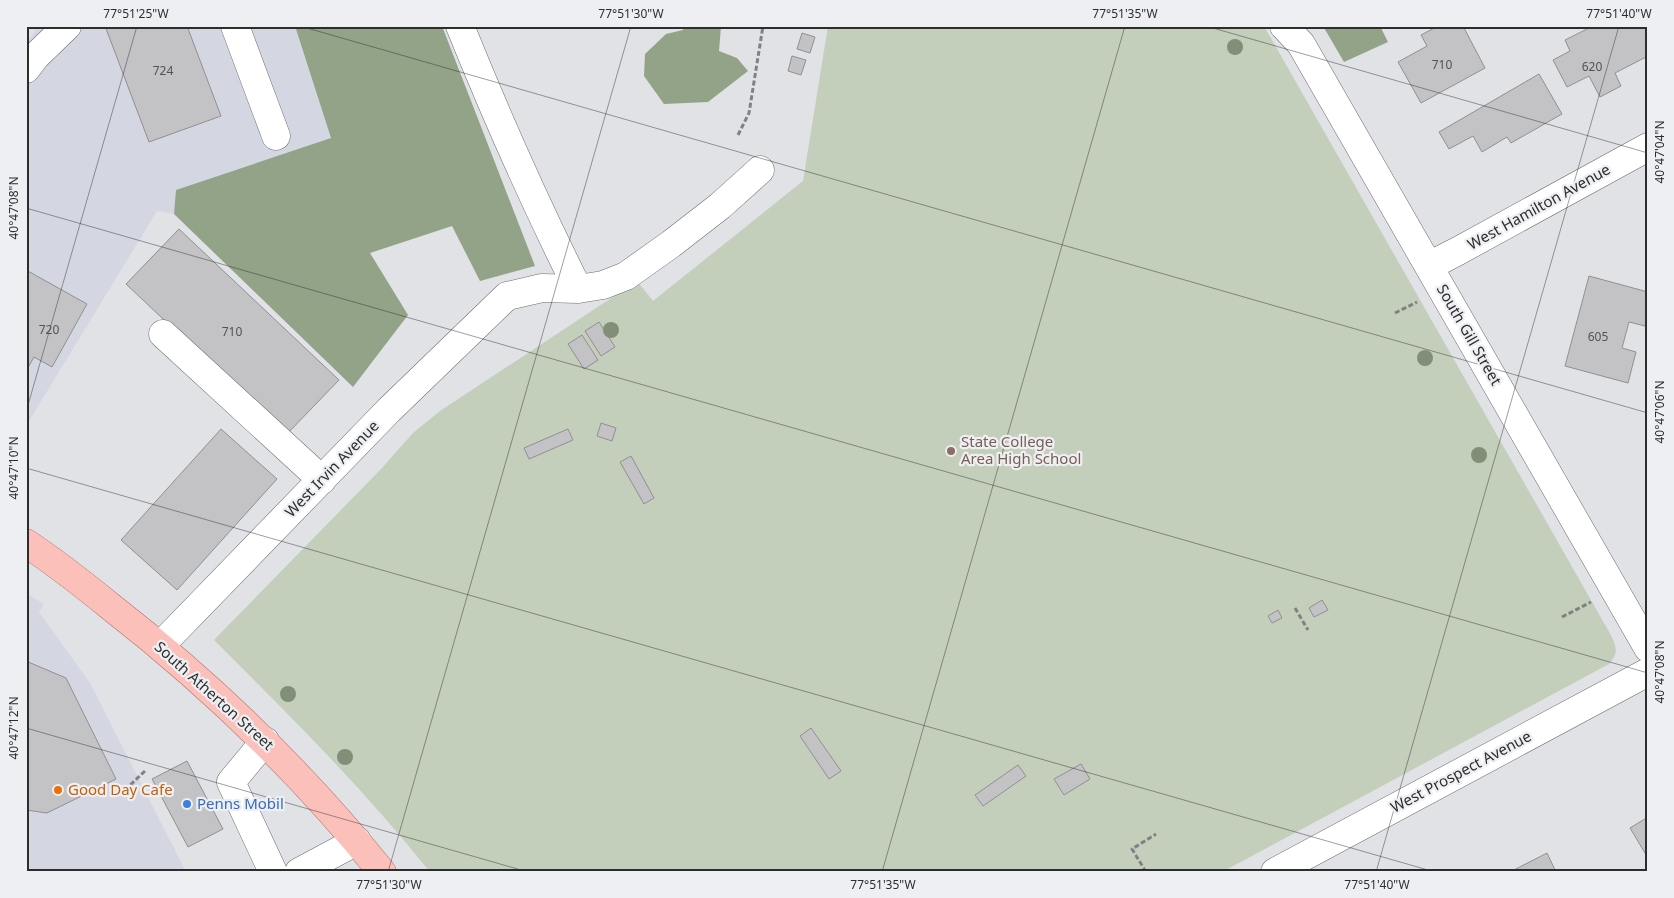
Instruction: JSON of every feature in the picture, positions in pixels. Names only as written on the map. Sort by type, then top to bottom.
[{"type":"main road","name":"South Atherton Street","points":[[26,543],[99,597],[160,646],[265,741],[316,795],[382,872]]},
{"type":"street","points":[[26,69],[36,56],[68,26]]},
{"type":"street","points":[[235,26],[276,136]]},
{"type":"street","points":[[460,26],[507,139],[578,289],[603,285],[626,276],[720,206],[760,170]]},
{"type":"street","name":"South Gill Street","points":[[1284,26],[1301,44],[1648,648]]},
{"type":"street","name":"West Hamilton Avenue","points":[[1429,266],[1648,146]]},
{"type":"street","name":"West Irvin Avenue","points":[[160,646],[390,410],[507,296],[542,288],[578,289]]},
{"type":"street","points":[[162,334],[322,480]]},
{"type":"street","name":"West Prospect Avenue","points":[[1275,872],[1648,672]]},
{"type":"street","points":[[265,741],[231,782],[273,872]]},
{"type":"street","points":[[299,872],[357,841]]},
{"type":"path","points":[[738,136],[749,113],[763,26]]},
{"type":"path","points":[[1395,313],[1414,303]]},
{"type":"path","points":[[1562,618],[1582,607]]},
{"type":"path","points":[[1296,608],[1308,630]]},
{"type":"path","points":[[125,790],[146,770]]},
{"type":"path","points":[[1146,872],[1132,848],[1156,834]]},
{"type":"shaded area","points":[[38,26],[295,26],[331,138],[177,190],[174,214],[157,211],[26,426],[26,44]]},
{"type":"shaded area","points":[[26,593],[44,604],[39,612],[90,683],[186,872],[26,872]]},
{"type":"green space","points":[[295,26],[442,26],[535,266],[480,281],[452,226],[370,253],[408,315],[353,387],[174,214],[176,190],[331,138]]},
{"type":"green space","points":[[684,26],[721,26],[719,51],[737,58],[748,71],[708,102],[664,104],[644,76],[645,54],[666,34],[683,30]]},
{"type":"green space","name":"State College Area High School","points":[[828,26],[1264,26],[1612,637],[1616,651],[1609,664],[1222,872],[430,872],[379,811],[298,724],[214,640],[382,468],[413,433],[440,411],[637,281],[653,301],[803,181]]},
{"type":"green space","points":[[1323,26],[1380,26],[1388,42],[1344,62]]},
{"type":"building","points":[[105,26],[187,26],[221,116],[149,142]]},
{"type":"building","points":[[1438,26],[1463,26],[1485,68],[1421,103],[1398,62],[1427,46],[1421,35]]},
{"type":"building","points":[[1593,26],[1648,26],[1648,56],[1615,73],[1621,86],[1600,97],[1589,76],[1567,87],[1553,60],[1570,51],[1565,40]]},
{"type":"building","points":[[802,33],[815,37],[810,53],[797,49]]},
{"type":"building","points":[[792,56],[806,60],[801,75],[788,71]]},
{"type":"building","points":[[1539,74],[1562,114],[1511,143],[1507,137],[1482,152],[1473,136],[1449,149],[1439,132]]},
{"type":"building","points":[[179,229],[339,380],[286,435],[126,284]]},
{"type":"building","points":[[26,270],[87,304],[52,367],[34,357],[26,371]]},
{"type":"building","points":[[1589,276],[1648,292],[1648,316],[1645,326],[1629,322],[1622,348],[1636,352],[1628,383],[1565,366]]},
{"type":"building","points":[[599,322],[615,347],[601,356],[585,331]]},
{"type":"building","points":[[582,335],[598,360],[584,369],[568,344]]},
{"type":"building","points":[[601,423],[616,428],[612,441],[597,436]]},
{"type":"building","points":[[221,429],[277,479],[177,590],[121,540]]},
{"type":"building","points":[[568,429],[573,440],[529,459],[524,448]]},
{"type":"building","points":[[631,456],[654,498],[644,504],[620,462]]},
{"type":"building","points":[[1322,600],[1328,610],[1314,617],[1309,608]]},
{"type":"building","points":[[1278,610],[1282,618],[1272,623],[1268,616]]},
{"type":"building","points":[[26,661],[66,678],[116,779],[47,813],[26,810]]},
{"type":"building","points":[[811,728],[841,771],[829,779],[800,736]]},
{"type":"building","name":"Penns Mobil","points":[[187,761],[223,829],[188,847],[152,779]]},
{"type":"building","points":[[1081,764],[1090,779],[1064,795],[1054,779]]},
{"type":"building","points":[[1018,765],[1026,776],[983,806],[975,795]]},
{"type":"building","points":[[1648,817],[1648,858],[1630,828]]},
{"type":"building","points":[[1547,853],[1556,872],[1510,872]]},
{"type":"place","name":"State College Area High School","points":[[951,451]]},
{"type":"place","name":"Good Day Cafe","points":[[58,790]]},
{"type":"place","name":"Penns Mobil","points":[[187,804]]}]
